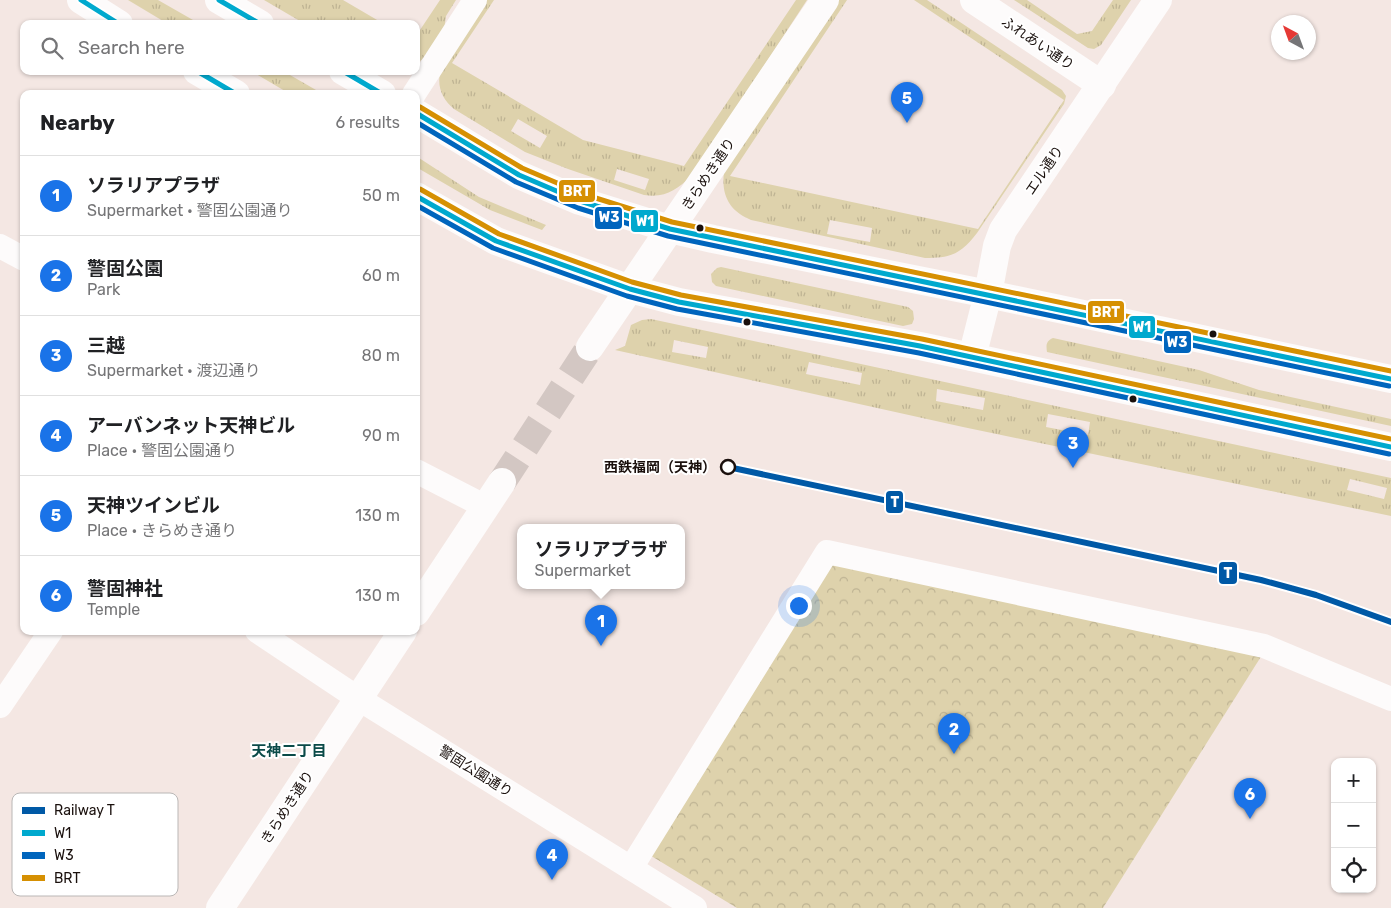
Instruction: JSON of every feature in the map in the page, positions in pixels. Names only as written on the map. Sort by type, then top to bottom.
[{"type":"main road","points":[[81,0],[113,20]]},
{"type":"main road","points":[[219,0],[253,20]]},
{"type":"main road","name":"きらめき通り","points":[[590,347],[824,0]]},
{"type":"main road","name":"ふれあい通り","points":[[974,0],[1102,85]]},
{"type":"main road","name":"エル通り","points":[[972,357],[988,294],[997,246],[1003,230],[1158,0]]},
{"type":"main road","points":[[204,75],[229,90]]},
{"type":"main road","points":[[350,75],[375,90]]},
{"type":"main road","points":[[420,115],[519,175],[580,201],[670,229],[713,240],[988,294],[1391,378]]},
{"type":"main road","points":[[420,198],[496,241],[630,289],[679,302],[920,346],[1391,447]]},
{"type":"main road","points":[[420,606],[502,482]]},
{"type":"main road","name":"きらめき通り","points":[[220,908],[401,635]]},
{"type":"street","points":[[417,90],[475,0]]},
{"type":"street","points":[[0,246],[20,257]]},
{"type":"street","points":[[420,473],[486,507]]},
{"type":"street","points":[[631,868],[827,552],[1264,646],[1391,700]]},
{"type":"street","points":[[0,706],[48,635]]},
{"type":"street","name":"警固公園通り","points":[[263,635],[359,699],[695,908]]},
{"type":"green space","points":[[128,0],[158,0],[193,20],[161,20]]},
{"type":"green space","points":[[264,0],[343,0],[377,20],[298,20]]},
{"type":"green space","points":[[440,0],[456,0],[446,16],[444,30],[428,55],[420,61],[420,30]]},
{"type":"green space","points":[[486,0],[494,0],[452,63],[583,140],[684,166],[796,0],[807,0],[692,176],[665,194],[644,195],[525,152],[454,109],[444,98],[440,89],[440,73]],"holes":[[[518,119],[547,136],[540,148],[511,131]],[[617,169],[649,179],[645,190],[614,180]]]},
{"type":"green space","points":[[838,0],[847,0],[730,176],[978,229],[1064,100],[914,0],[927,0],[1062,90],[1066,96],[1064,104],[977,233],[966,246],[949,256],[925,258],[751,220],[737,212],[728,201],[724,188],[724,172]],"holes":[[[830,220],[872,228],[870,242],[827,234]]]},
{"type":"green space","points":[[1014,0],[1027,0],[1077,34],[1092,31],[1113,0],[1131,0],[1101,45],[1094,49],[1088,48]]},
{"type":"green space","points":[[258,75],[290,75],[316,90],[283,90]]},
{"type":"green space","points":[[420,159],[479,197],[546,225],[542,230],[490,210],[420,169]]},
{"type":"green space","points":[[721,267],[908,307],[913,311],[914,319],[912,324],[903,326],[716,286],[712,282],[711,274]]},
{"type":"green space","points":[[651,319],[1391,478],[1391,516],[963,427],[615,350],[625,346],[631,325],[642,320]],"holes":[[[674,340],[708,347],[706,358],[672,352]],[[809,362],[862,373],[860,385],[806,374]],[[937,389],[985,398],[983,410],[936,401]],[[1048,414],[1090,422],[1088,435],[1046,427]],[[1350,479],[1387,488],[1384,499],[1347,490]]]},
{"type":"green space","points":[[1053,338],[1199,370],[1259,390],[1391,419],[1391,426],[1047,352],[1047,344]]},
{"type":"green space","points":[[830,557],[1262,655],[1103,908],[737,908],[648,854]]},
{"type":"tunnel","points":[[502,482],[590,347]]},
{"type":"rail line","name":"T","points":[[728,467],[1261,580],[1316,595],[1391,622]]},
{"type":"transit line","name":"W1","points":[[81,0],[113,20]]},
{"type":"transit line","name":"W1","points":[[219,0],[253,20]]},
{"type":"transit line","name":"W1","points":[[204,75],[229,90]]},
{"type":"transit line","name":"W1","points":[[350,75],[375,90]]},
{"type":"transit line","name":"BRT","points":[[420,107],[522,168],[583,194],[672,222],[1391,371]]},
{"type":"transit line","name":"W1","points":[[420,115],[519,175],[580,201],[670,229],[1391,379]]},
{"type":"transit line","name":"W3","points":[[420,124],[516,182],[578,208],[668,236],[1389,386]]},
{"type":"transit line","name":"BRT","points":[[420,189],[499,234],[632,282],[681,295],[922,339],[1391,439]]},
{"type":"transit line","name":"W1","points":[[420,198],[496,241],[630,289],[679,302],[920,346],[1391,447]]},
{"type":"transit line","name":"W3","points":[[420,207],[493,248],[627,296],[677,309],[919,353],[1389,454]]},
{"type":"place","name":"天神ツインビル","points":[[907,123]]},
{"type":"place","name":"西鉄福岡（天神）","points":[[728,467]]},
{"type":"place","name":"三越","points":[[1073,468]]},
{"type":"place","name":"ソラリアプラザ","points":[[601,646]]},
{"type":"place","name":"警固公園","points":[[954,754]]},
{"type":"place","name":"警固神社","points":[[1250,819]]},
{"type":"place","name":"アーバンネット天神ビル","points":[[552,880]]},
{"type":"district","name":"天神二丁目","points":[[289,751]]}]
